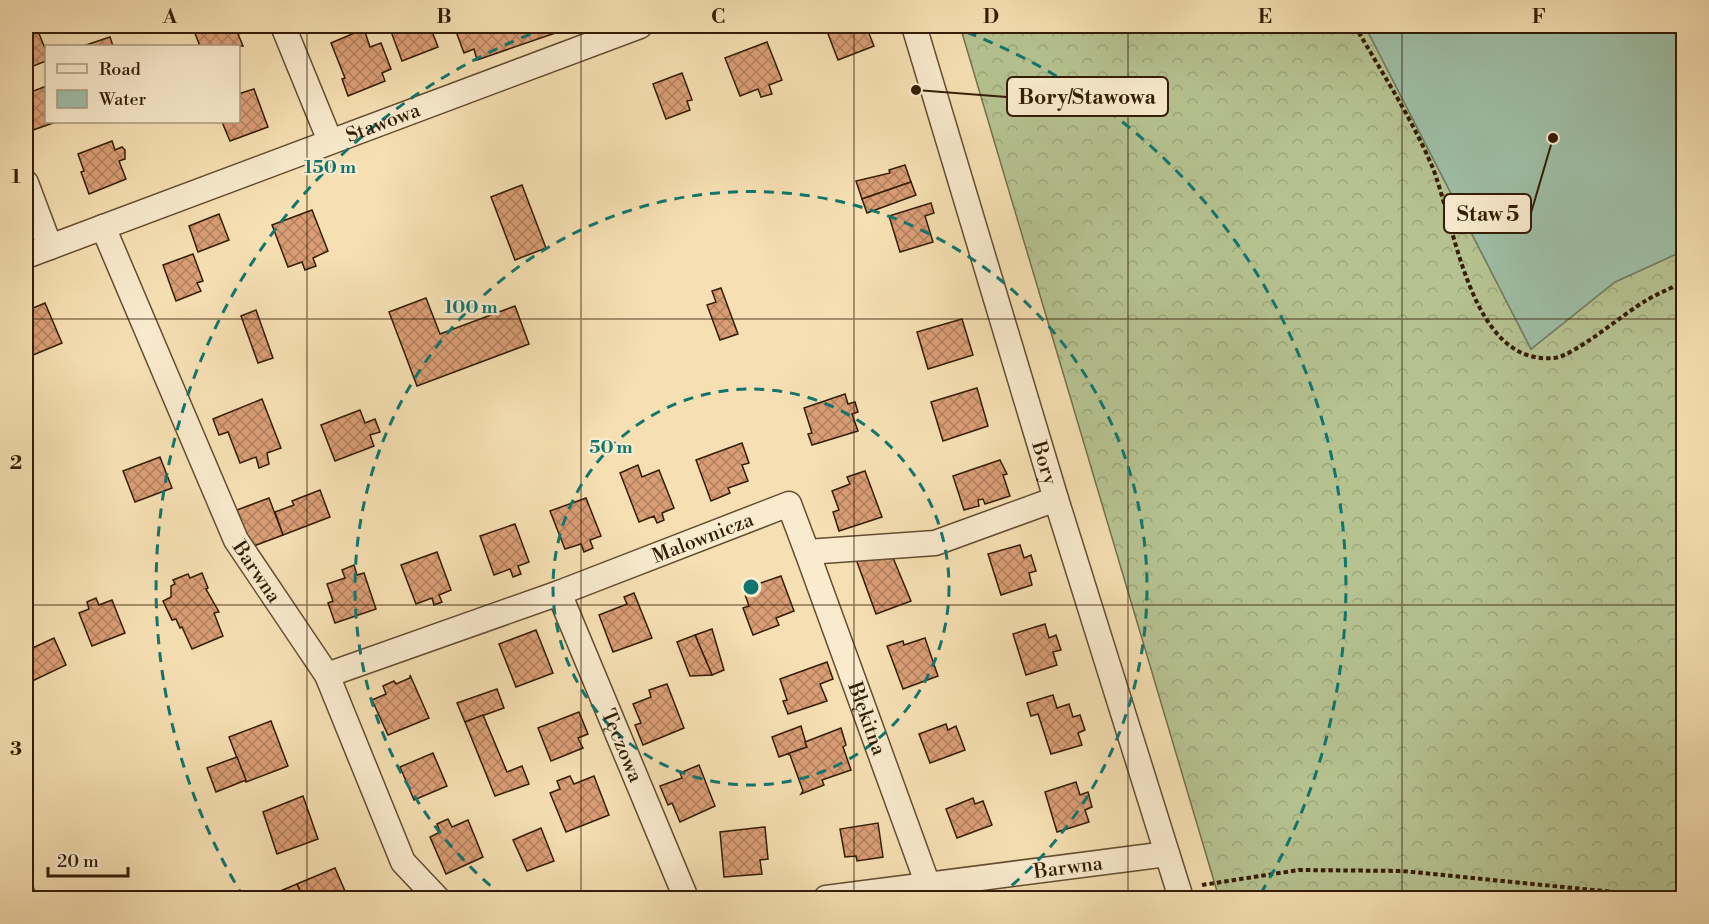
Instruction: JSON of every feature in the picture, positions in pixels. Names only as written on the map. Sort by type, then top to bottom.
[{"type":"street","points":[[283,26],[330,141]]},
{"type":"street","name":"Stawowa","points":[[26,256],[330,141],[597,33],[640,26]]},
{"type":"street","name":"Bory","points":[[914,26],[1056,499],[1180,894]]},
{"type":"street","points":[[26,183],[50,247]]},
{"type":"street","name":"Barwna","points":[[103,227],[236,540],[327,675],[403,862],[437,898]]},
{"type":"street","points":[[807,552],[935,543],[1056,499]]},
{"type":"street","name":"Malownicza","points":[[327,675],[559,593],[789,504],[807,552]]},
{"type":"street","name":"Błękitna","points":[[807,552],[928,885]]},
{"type":"street","name":"Tęczowa","points":[[559,593],[686,898]]},
{"type":"street","name":"Barwna","points":[[826,898],[1167,854]]},
{"type":"path","points":[[1355,26],[1415,131],[1433,168],[1460,260],[1488,322],[1513,350],[1530,356],[1556,358],[1646,300],[1683,282]]},
{"type":"path","points":[[1180,894],[1299,870],[1402,871],[1656,898]]},
{"type":"green space","points":[[960,26],[1365,26],[1531,349],[1615,282],[1683,251],[1683,898],[1219,898]]},
{"type":"water","points":[[1365,26],[1683,26],[1683,251],[1615,282],[1531,349]]},
{"type":"building","points":[[26,26],[36,26],[45,48],[45,61],[26,69]]},
{"type":"building","points":[[192,26],[244,26],[246,32],[238,34],[243,46],[200,45]]},
{"type":"building","points":[[389,26],[430,26],[438,47],[402,61]]},
{"type":"building","points":[[454,26],[562,26],[564,30],[477,60],[474,49],[464,53]]},
{"type":"building","points":[[825,26],[866,26],[874,46],[838,60]]},
{"type":"building","points":[[364,29],[370,47],[381,43],[391,69],[382,73],[385,81],[348,96],[342,79],[345,78],[331,43]]},
{"type":"building","points":[[110,37],[113,45],[86,45]]},
{"type":"building","points":[[767,42],[782,80],[769,85],[772,94],[761,97],[758,89],[740,96],[725,58]]},
{"type":"building","points":[[682,73],[692,100],[687,101],[690,110],[666,119],[653,84]]},
{"type":"building","points":[[45,86],[45,123],[53,123],[33,130],[26,112],[29,111],[26,94]]},
{"type":"building","points":[[254,89],[268,127],[230,141],[222,123],[240,123],[240,93]]},
{"type":"building","points":[[112,141],[115,150],[122,147],[125,150],[125,159],[119,161],[126,179],[89,194],[81,172],[84,171],[78,154]]},
{"type":"building","points":[[905,165],[911,182],[862,199],[856,181],[890,173],[889,170]]},
{"type":"building","points":[[911,182],[916,195],[867,213],[862,199]]},
{"type":"building","points":[[522,185],[546,248],[515,260],[491,197]]},
{"type":"building","points":[[931,203],[934,213],[925,216],[933,242],[900,252],[889,216]]},
{"type":"building","points":[[312,210],[328,251],[313,258],[316,266],[305,270],[302,262],[288,267],[272,225]]},
{"type":"building","points":[[219,214],[229,240],[198,252],[189,226]]},
{"type":"building","points":[[193,254],[203,281],[197,283],[201,291],[176,301],[163,265]]},
{"type":"building","points":[[721,288],[738,334],[720,340],[707,305],[716,302],[712,291]]},
{"type":"building","points":[[426,298],[440,334],[515,306],[529,344],[417,386],[389,312]]},
{"type":"building","points":[[45,303],[62,343],[33,355],[26,338],[26,311]]},
{"type":"building","points":[[256,310],[273,358],[258,363],[241,316]]},
{"type":"building","points":[[962,319],[973,355],[928,369],[917,332]]},
{"type":"building","points":[[977,388],[988,426],[943,441],[931,402]]},
{"type":"building","points":[[845,394],[848,404],[855,402],[858,412],[852,414],[858,431],[812,445],[808,434],[812,433],[804,408]]},
{"type":"building","points":[[262,399],[281,448],[267,453],[269,464],[259,468],[256,457],[240,463],[228,432],[219,435],[213,419]]},
{"type":"building","points":[[360,410],[365,423],[375,419],[380,432],[370,435],[374,446],[335,461],[321,425]]},
{"type":"building","points":[[742,443],[749,463],[742,465],[748,481],[728,488],[730,493],[711,501],[696,460]]},
{"type":"building","points":[[160,457],[172,488],[135,502],[123,471]]},
{"type":"building","points":[[1000,460],[1007,474],[1003,475],[1010,496],[985,504],[983,499],[978,500],[979,506],[964,510],[953,476]]},
{"type":"building","points":[[638,465],[642,477],[659,470],[674,508],[662,513],[664,520],[657,523],[654,516],[639,522],[620,473]]},
{"type":"building","points":[[865,471],[882,517],[839,531],[833,512],[839,510],[832,491],[850,484],[847,477]]},
{"type":"building","points":[[320,490],[330,517],[283,535],[275,512],[294,505],[292,501]]},
{"type":"building","points":[[269,498],[283,535],[251,547],[237,510]]},
{"type":"building","points":[[586,498],[601,536],[590,540],[593,548],[584,552],[581,544],[565,549],[550,511]]},
{"type":"building","points":[[515,524],[529,562],[518,566],[521,574],[513,577],[510,569],[494,575],[480,536]]},
{"type":"building","points":[[1020,545],[1024,558],[1031,555],[1036,571],[1029,573],[1032,585],[1001,595],[988,554]]},
{"type":"building","points":[[437,552],[451,590],[439,595],[442,602],[434,605],[432,598],[416,604],[401,565]]},
{"type":"building","points":[[891,553],[911,601],[876,614],[856,559]]},
{"type":"building","points":[[354,565],[357,575],[364,573],[376,609],[335,623],[328,603],[333,601],[327,584],[345,578],[342,570]]},
{"type":"building","points":[[202,573],[208,588],[206,589],[219,612],[214,613],[223,636],[192,649],[182,627],[180,628],[176,619],[172,620],[163,601],[171,597],[171,586],[175,584],[173,580],[188,574],[190,578]]},
{"type":"building","points":[[781,576],[794,611],[776,618],[779,625],[753,635],[743,608],[749,606],[743,589]]},
{"type":"building","points":[[634,593],[652,638],[613,652],[599,615],[627,604],[624,597]]},
{"type":"building","points":[[96,598],[99,605],[112,600],[125,633],[92,646],[79,613],[89,609],[87,602]]},
{"type":"building","points":[[1045,624],[1049,638],[1056,635],[1061,650],[1053,652],[1057,665],[1026,675],[1013,634]]},
{"type":"building","points":[[712,629],[724,670],[712,675],[695,635]]},
{"type":"building","points":[[536,630],[553,673],[516,687],[499,644]]},
{"type":"building","points":[[695,635],[712,675],[690,676],[677,642]]},
{"type":"building","points":[[54,638],[66,665],[26,684],[26,651]]},
{"type":"building","points":[[925,638],[938,676],[903,689],[887,646],[903,641],[904,645]]},
{"type":"building","points":[[827,662],[833,679],[820,684],[827,701],[788,714],[783,701],[787,700],[780,679]]},
{"type":"building","points":[[410,675],[429,718],[388,735],[372,700],[386,694],[383,686],[394,681],[396,684],[410,678]]},
{"type":"building","points":[[667,684],[684,728],[643,745],[635,725],[641,723],[633,704],[651,697],[649,690]]},
{"type":"building","points":[[497,689],[504,708],[465,722],[457,703]]},
{"type":"building","points":[[1053,695],[1057,708],[1069,704],[1073,717],[1080,715],[1085,730],[1078,733],[1082,745],[1051,754],[1038,714],[1031,716],[1027,703]]},
{"type":"building","points":[[579,712],[588,734],[578,738],[583,748],[551,761],[538,728]]},
{"type":"building","points":[[483,715],[507,772],[522,766],[529,784],[495,796],[465,722]]},
{"type":"building","points":[[271,721],[288,766],[246,782],[229,737]]},
{"type":"building","points":[[946,724],[948,730],[956,726],[965,750],[930,763],[919,734]]},
{"type":"building","points":[[801,726],[807,747],[779,757],[772,737]]},
{"type":"building","points":[[841,728],[846,745],[843,747],[851,770],[822,780],[824,785],[801,794],[803,791],[790,755],[787,754],[807,747],[805,742]]},
{"type":"building","points":[[433,753],[447,786],[414,800],[400,767]]},
{"type":"building","points":[[237,757],[246,780],[216,792],[207,768]]},
{"type":"building","points":[[699,765],[715,806],[680,822],[672,803],[668,805],[660,786],[682,778],[680,773]]},
{"type":"building","points":[[570,776],[574,784],[594,776],[609,815],[566,832],[550,793],[560,789],[557,781]]},
{"type":"building","points":[[1076,782],[1080,795],[1088,792],[1092,807],[1085,810],[1089,822],[1057,832],[1045,792]]},
{"type":"building","points":[[303,796],[318,839],[277,854],[263,812]]},
{"type":"building","points":[[973,798],[975,804],[983,801],[992,825],[957,838],[946,809]]},
{"type":"building","points":[[448,819],[452,827],[468,820],[483,857],[446,874],[430,837],[440,832],[437,824]]},
{"type":"building","points":[[878,823],[883,857],[857,861],[856,856],[845,857],[840,829]]},
{"type":"building","points":[[765,827],[768,859],[760,860],[762,874],[724,877],[720,832]]},
{"type":"building","points":[[541,828],[554,861],[527,871],[513,840]]},
{"type":"building","points":[[335,868],[348,898],[303,898],[297,884]]},
{"type":"building","points":[[297,884],[303,898],[281,898],[278,892]]},
{"type":"waterway","points":[[26,879],[35,898]]},
{"type":"place","name":"Bory/Stawowa","points":[[916,90]]},
{"type":"place","name":"Staw 5","points":[[1553,138]]}]
